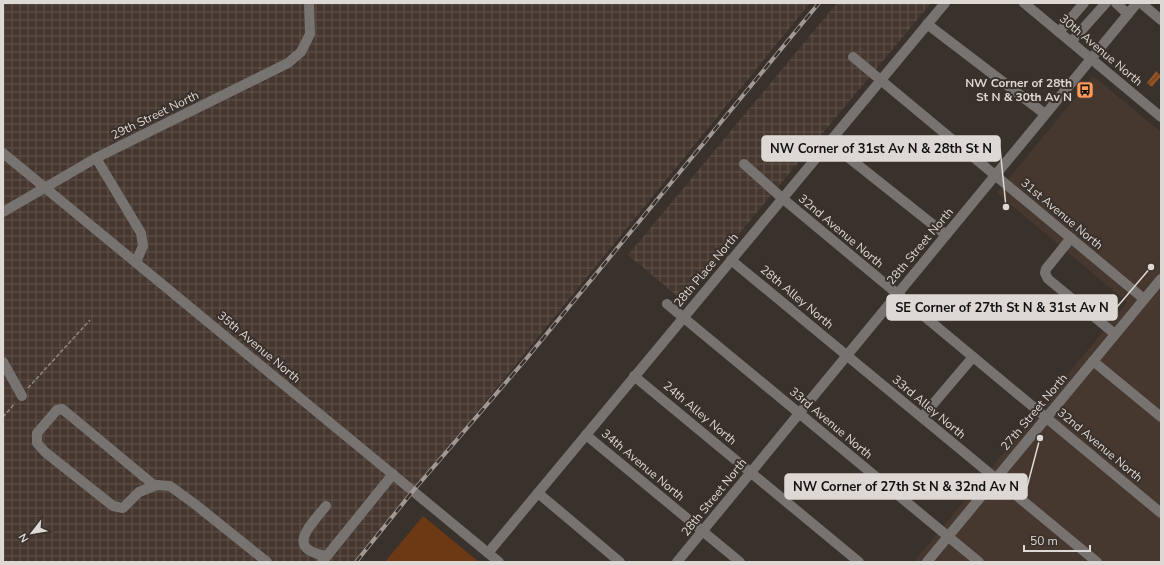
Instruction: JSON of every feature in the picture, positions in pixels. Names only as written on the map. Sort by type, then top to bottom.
[{"type":"street","name":"29th Street North","points":[[3,212],[96,158],[288,63],[301,52],[310,34],[309,3]]},
{"type":"street","name":"28th Place North","points":[[488,553],[944,3]]},
{"type":"street","name":"30th Avenue North","points":[[1024,3],[1161,117]]},
{"type":"street","points":[[1059,32],[1084,3]]},
{"type":"street","points":[[1071,42],[1106,3]]},
{"type":"street","points":[[1116,3],[1128,14]]},
{"type":"street","name":"28th Street North","points":[[676,562],[1137,3]]},
{"type":"street","points":[[1141,3],[1161,20]]},
{"type":"street","points":[[927,24],[1045,114]]},
{"type":"street","name":"31st Avenue North","points":[[853,57],[1144,299]]},
{"type":"street","points":[[829,142],[946,235]]},
{"type":"street","name":"35th Avenue North","points":[[3,153],[499,562]]},
{"type":"street","points":[[96,158],[141,233],[142,246],[136,262]]},
{"type":"street","name":"32nd Avenue North","points":[[744,164],[782,198],[1161,513]]},
{"type":"street","points":[[1071,238],[1046,269],[1044,274],[1048,279],[1115,334]]},
{"type":"street","name":"28th Alley North","points":[[731,260],[846,355]]},
{"type":"street","name":"27th Street North","points":[[927,562],[1161,279]]},
{"type":"street","name":"33rd Avenue North","points":[[667,304],[979,562]]},
{"type":"street","name":"33rd Alley North","points":[[846,355],[1097,562]]},
{"type":"street","points":[[922,417],[974,357]]},
{"type":"street","points":[[1093,361],[1161,417]]},
{"type":"street","points":[[3,362],[22,396]]},
{"type":"street","name":"24th Alley North","points":[[634,376],[859,562]]},
{"type":"street","points":[[155,486],[62,410],[57,410],[37,433],[37,443],[45,452],[113,506],[123,508],[139,492],[155,486],[170,486],[196,504],[267,562]]},
{"type":"street","name":"34th Avenue North","points":[[586,435],[740,562]]},
{"type":"street","points":[[326,506],[310,526],[304,536],[303,542],[304,547],[312,553],[325,559],[393,474]]},
{"type":"street","points":[[538,493],[620,562]]},
{"type":"path","points":[[3,417],[90,320]]},
{"type":"shaded area","points":[[3,3],[810,3],[355,562],[3,562]]},
{"type":"shaded area","points":[[837,3],[931,3],[683,301],[628,255]]},
{"type":"shaded area","points":[[1093,76],[1161,132],[1161,562],[914,562],[1127,302],[997,193]]},
{"type":"shaded area","points":[[423,516],[479,562],[385,562]]},
{"type":"building","points":[[1156,71],[1161,76],[1152,87],[1147,83]]},
{"type":"railway","points":[[356,562],[413,491],[526,359],[819,3]]},
{"type":"place","name":"NW Corner of 28th St N & 30th Av N","points":[[1085,90]]},
{"type":"place","name":"NW Corner of 31st Av N & 28th St N","points":[[1006,207]]},
{"type":"place","name":"SE Corner of 27th St N & 31st Av N","points":[[1151,267]]},
{"type":"place","name":"NW Corner of 27th St N & 32nd Av N","points":[[1040,438]]}]
